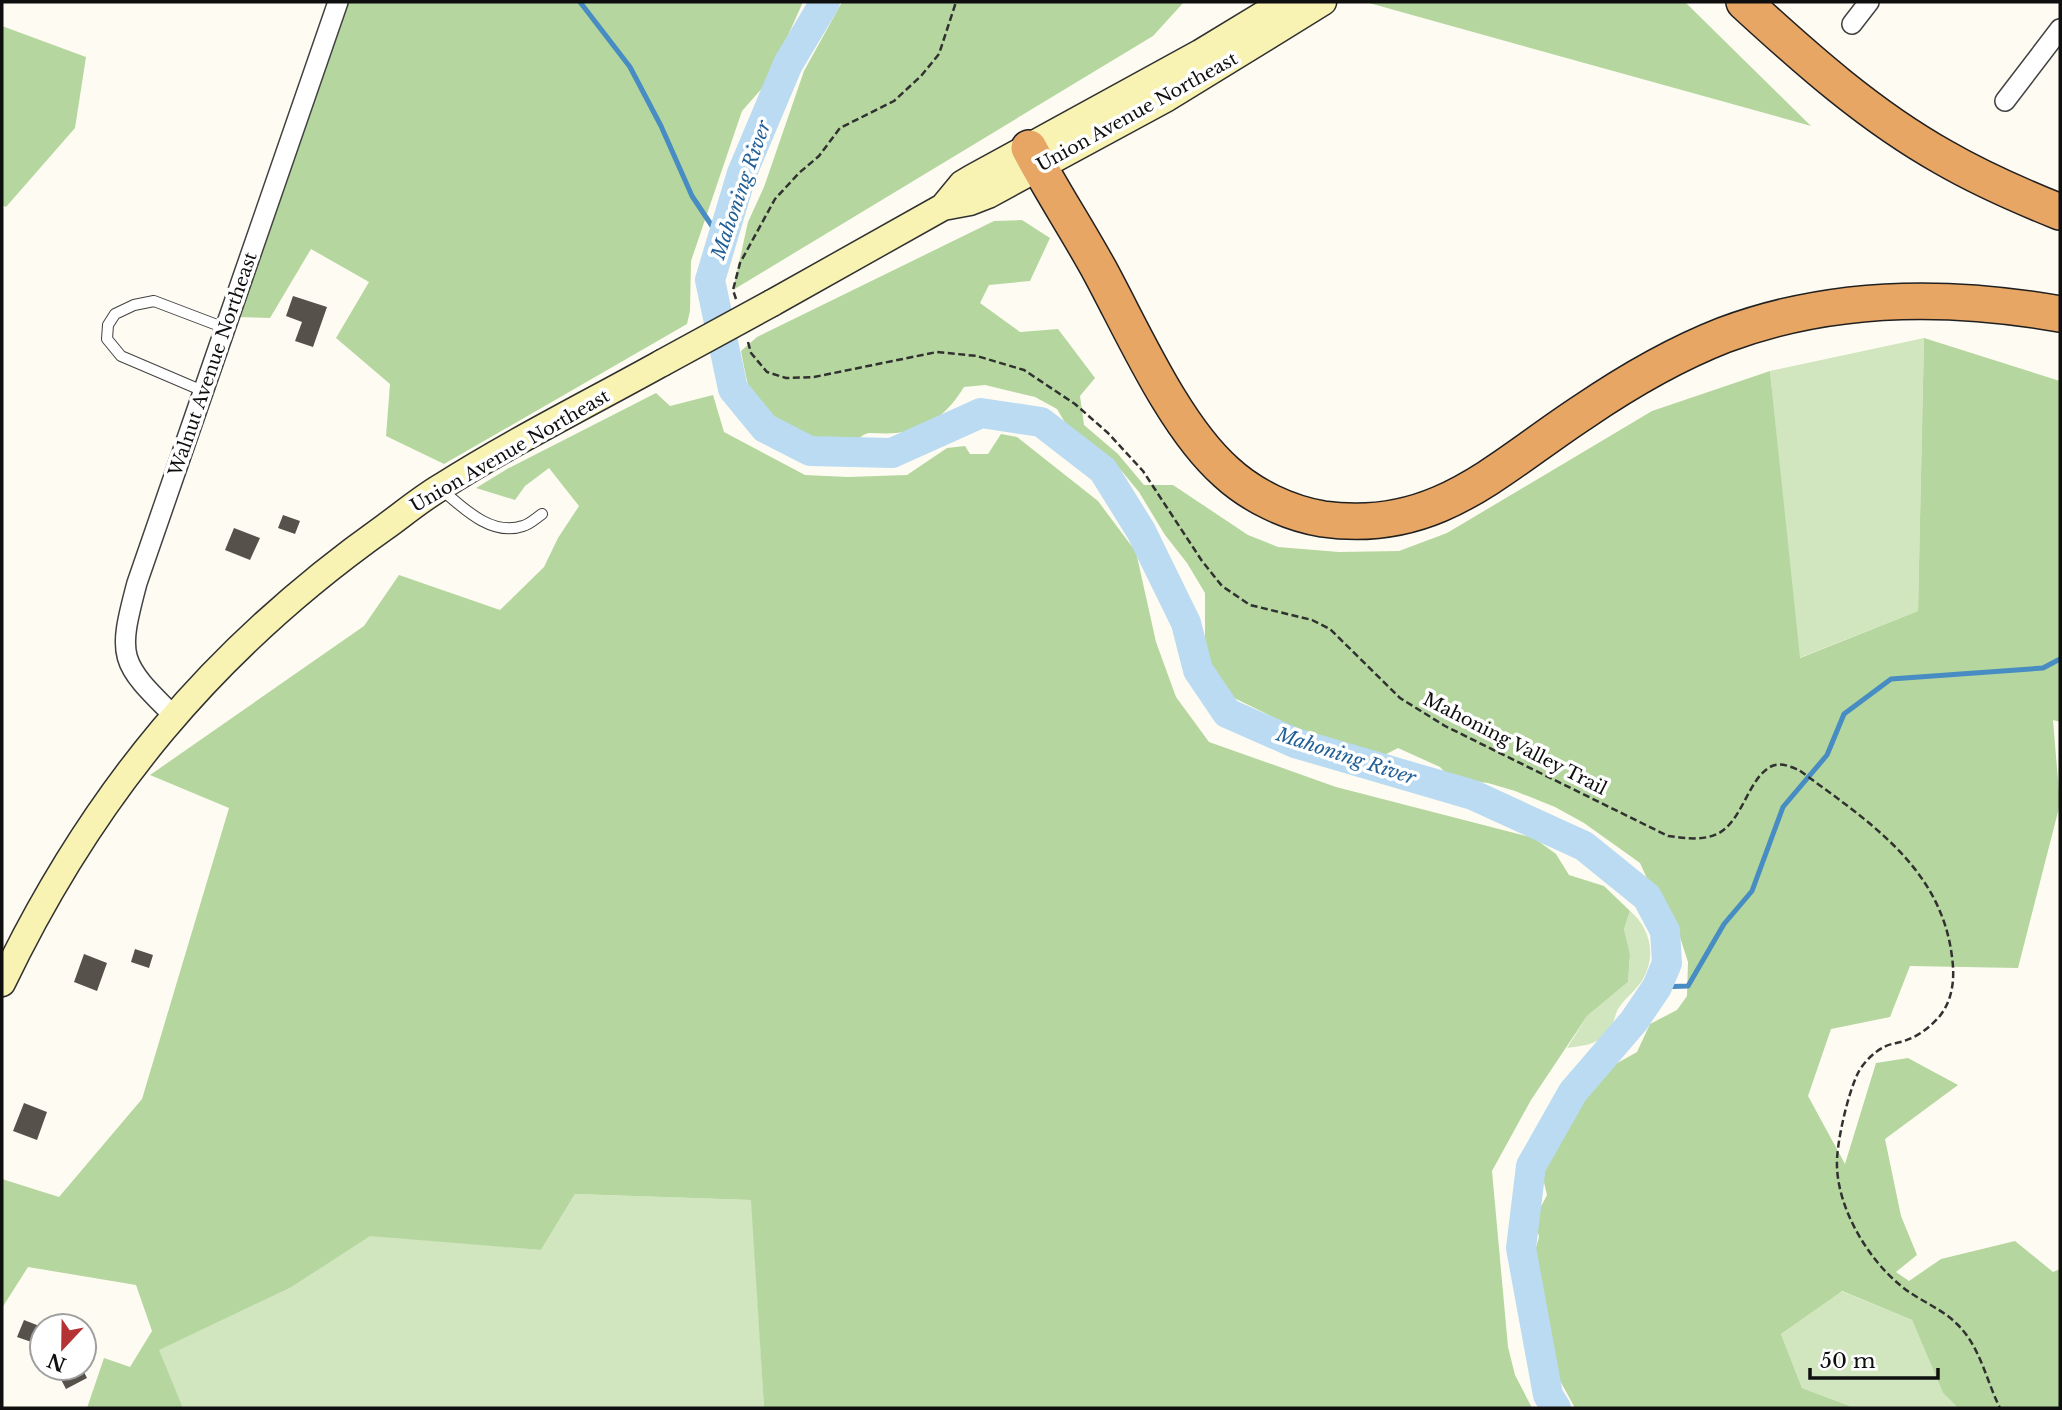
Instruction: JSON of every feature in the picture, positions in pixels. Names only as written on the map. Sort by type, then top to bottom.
[{"type":"highway","points":[[1744,2],[1818,68],[1899,130],[1987,181],[2060,212]]},
{"type":"highway","points":[[1034,158],[1074,223],[1178,413],[1208,454],[1236,480],[1268,501],[1292,511],[1329,520],[1380,521],[1418,514],[1442,505],[1486,480],[1580,413],[1656,366],[1690,349],[1762,322],[1837,306],[1913,299],[1990,303],[2060,314]]},
{"type":"main road","name":"Union Avenue Northeast","points":[[2,982],[20,944],[71,855],[129,771],[174,716],[230,655],[276,611],[346,555],[440,487],[943,207],[970,202],[988,195],[1034,158],[1284,2]]},
{"type":"main road","name":"Union Avenue Northeast","points":[[1034,158],[1167,98],[1324,2]]},
{"type":"street","name":"Walnut Avenue Northeast","points":[[174,716],[130,668],[125,648],[127,620],[137,583],[338,2]]},
{"type":"street","points":[[1852,24],[1865,3]]},
{"type":"street","points":[[2005,101],[2060,29]]},
{"type":"lane","points":[[204,391],[121,356],[107,339],[108,325],[115,314],[134,305],[154,301],[225,328]]},
{"type":"lane","points":[[440,487],[468,511],[494,527],[505,529],[524,526],[542,514]]},
{"type":"path","points":[[737,303],[733,290],[740,263],[775,199],[819,156],[840,128],[894,101],[921,76],[939,54],[956,2]]},
{"type":"path","name":"Mahoning Valley Trail","points":[[747,340],[751,353],[767,372],[786,378],[814,377],[937,352],[977,356],[1024,370],[1075,404],[1108,433],[1143,471],[1202,561],[1222,586],[1250,605],[1312,620],[1330,629],[1400,698],[1445,726],[1668,836],[1698,839],[1718,834],[1733,821],[1759,778],[1772,766],[1784,765],[1799,770],[1892,842],[1924,880],[1940,911],[1951,946],[1954,972],[1951,995],[1940,1016],[1926,1030],[1910,1039],[1884,1046],[1869,1058],[1858,1073],[1842,1126],[1836,1166],[1853,1225],[1877,1264],[1901,1287],[1934,1306],[1958,1325],[1976,1349],[2000,1408]]},
{"type":"green space","points":[[348,2],[803,2],[764,86],[742,111],[691,261],[690,311],[687,324],[444,464],[386,436],[390,384],[336,338],[369,282],[311,249],[270,318],[235,317]]},
{"type":"green space","points":[[842,2],[1184,2],[1153,36],[733,290],[748,222],[764,187],[804,71]]},
{"type":"green space","points":[[1685,2],[1811,126],[1369,3]]},
{"type":"green space","points":[[2,26],[86,57],[75,128],[6,207],[2,205]]},
{"type":"green space","points":[[1022,220],[1050,238],[1030,281],[989,285],[980,303],[1020,332],[1058,329],[1095,378],[1080,396],[1084,425],[1118,454],[1144,485],[1173,485],[1248,535],[1278,547],[1339,552],[1399,551],[1447,533],[1652,411],[1770,371],[1800,658],[1918,611],[1924,338],[2060,381],[2060,722],[2053,720],[2060,804],[2018,968],[1910,966],[1890,1017],[1831,1029],[1808,1096],[1845,1164],[1876,1063],[1908,1058],[1958,1085],[1885,1139],[1901,1216],[1917,1255],[1896,1272],[1909,1281],[1941,1259],[2015,1241],[2053,1272],[2060,1269],[2060,1408],[1958,1408],[1943,1393],[1912,1320],[1842,1291],[1781,1334],[1802,1388],[1855,1408],[1575,1408],[1552,1366],[1533,1258],[1539,1237],[1535,1218],[1547,1195],[1541,1170],[1545,1151],[1605,1070],[1637,1052],[1650,1024],[1677,1010],[1687,996],[1688,962],[1678,931],[1640,863],[1584,823],[1555,807],[1488,783],[1451,779],[1440,767],[1398,748],[1371,762],[1330,750],[1301,736],[1281,721],[1226,694],[1205,657],[1205,593],[1187,563],[1165,535],[1139,492],[1110,457],[1070,431],[1057,409],[1035,397],[985,385],[964,387],[944,412],[927,424],[907,431],[869,433],[854,442],[840,445],[815,443],[788,434],[767,420],[756,405],[741,351],[757,337],[994,221]]},
{"type":"green space","points":[[1924,338],[1918,611],[1799,658],[1770,371]]},
{"type":"green space","points":[[656,393],[670,406],[713,395],[724,432],[805,475],[907,475],[947,448],[965,446],[970,454],[988,454],[1001,434],[1017,437],[1098,501],[1136,552],[1156,642],[1176,697],[1209,742],[1336,787],[1534,838],[1556,854],[1569,875],[1604,886],[1630,911],[1624,929],[1630,954],[1628,982],[1587,1016],[1531,1100],[1492,1171],[1508,1347],[1515,1375],[1532,1408],[764,1408],[751,1200],[575,1194],[541,1250],[370,1236],[290,1288],[159,1350],[183,1408],[87,1408],[104,1358],[130,1367],[152,1331],[136,1285],[28,1267],[2,1308],[2,1179],[59,1197],[142,1099],[229,808],[150,775],[364,626],[399,575],[500,610],[544,567],[558,538],[579,506],[549,468],[525,486],[515,500],[476,488],[507,469]]},
{"type":"green space","points":[[1630,911],[1637,917],[1649,940],[1650,958],[1645,975],[1618,1009],[1607,1034],[1593,1043],[1567,1048],[1587,1016],[1628,982],[1630,954],[1624,929]]},
{"type":"green space","points":[[575,1194],[752,1200],[764,1408],[183,1408],[158,1350],[290,1288],[370,1235],[541,1250]]},
{"type":"green space","points":[[1841,1291],[1912,1320],[1943,1393],[1958,1408],[1855,1408],[1802,1388],[1781,1334]]},
{"type":"building","points":[[293,296],[327,307],[313,347],[295,341],[302,322],[286,316]]},
{"type":"building","points":[[283,515],[300,521],[295,534],[278,528]]},
{"type":"building","points":[[234,528],[260,538],[250,560],[225,550]]},
{"type":"building","points":[[135,949],[153,955],[149,968],[131,962]]},
{"type":"building","points":[[84,954],[107,963],[97,991],[74,982]]},
{"type":"building","points":[[24,1103],[47,1112],[37,1140],[13,1131]]},
{"type":"building","points":[[24,1320],[28,1322],[28,1341],[17,1337]]},
{"type":"building","points":[[62,1382],[79,1382],[66,1389]]},
{"type":"waterway","points":[[580,2],[630,67],[661,126],[692,196],[722,241]]},
{"type":"waterway","name":"Mahoning River","points":[[825,2],[788,64],[742,173],[710,280],[733,389],[765,428],[810,451],[892,453],[981,413],[1041,422],[1103,470],[1141,531],[1186,623],[1198,670],[1227,713],[1295,743],[1473,795],[1584,846],[1647,897],[1665,931],[1667,963],[1657,987],[1634,1021],[1573,1092],[1531,1166],[1521,1248],[1548,1395],[1556,1408]]},
{"type":"waterway","points":[[1657,987],[1688,986],[1724,924],[1752,891],[1783,807],[1827,755],[1844,714],[1891,679],[2043,668],[2060,659]]}]
